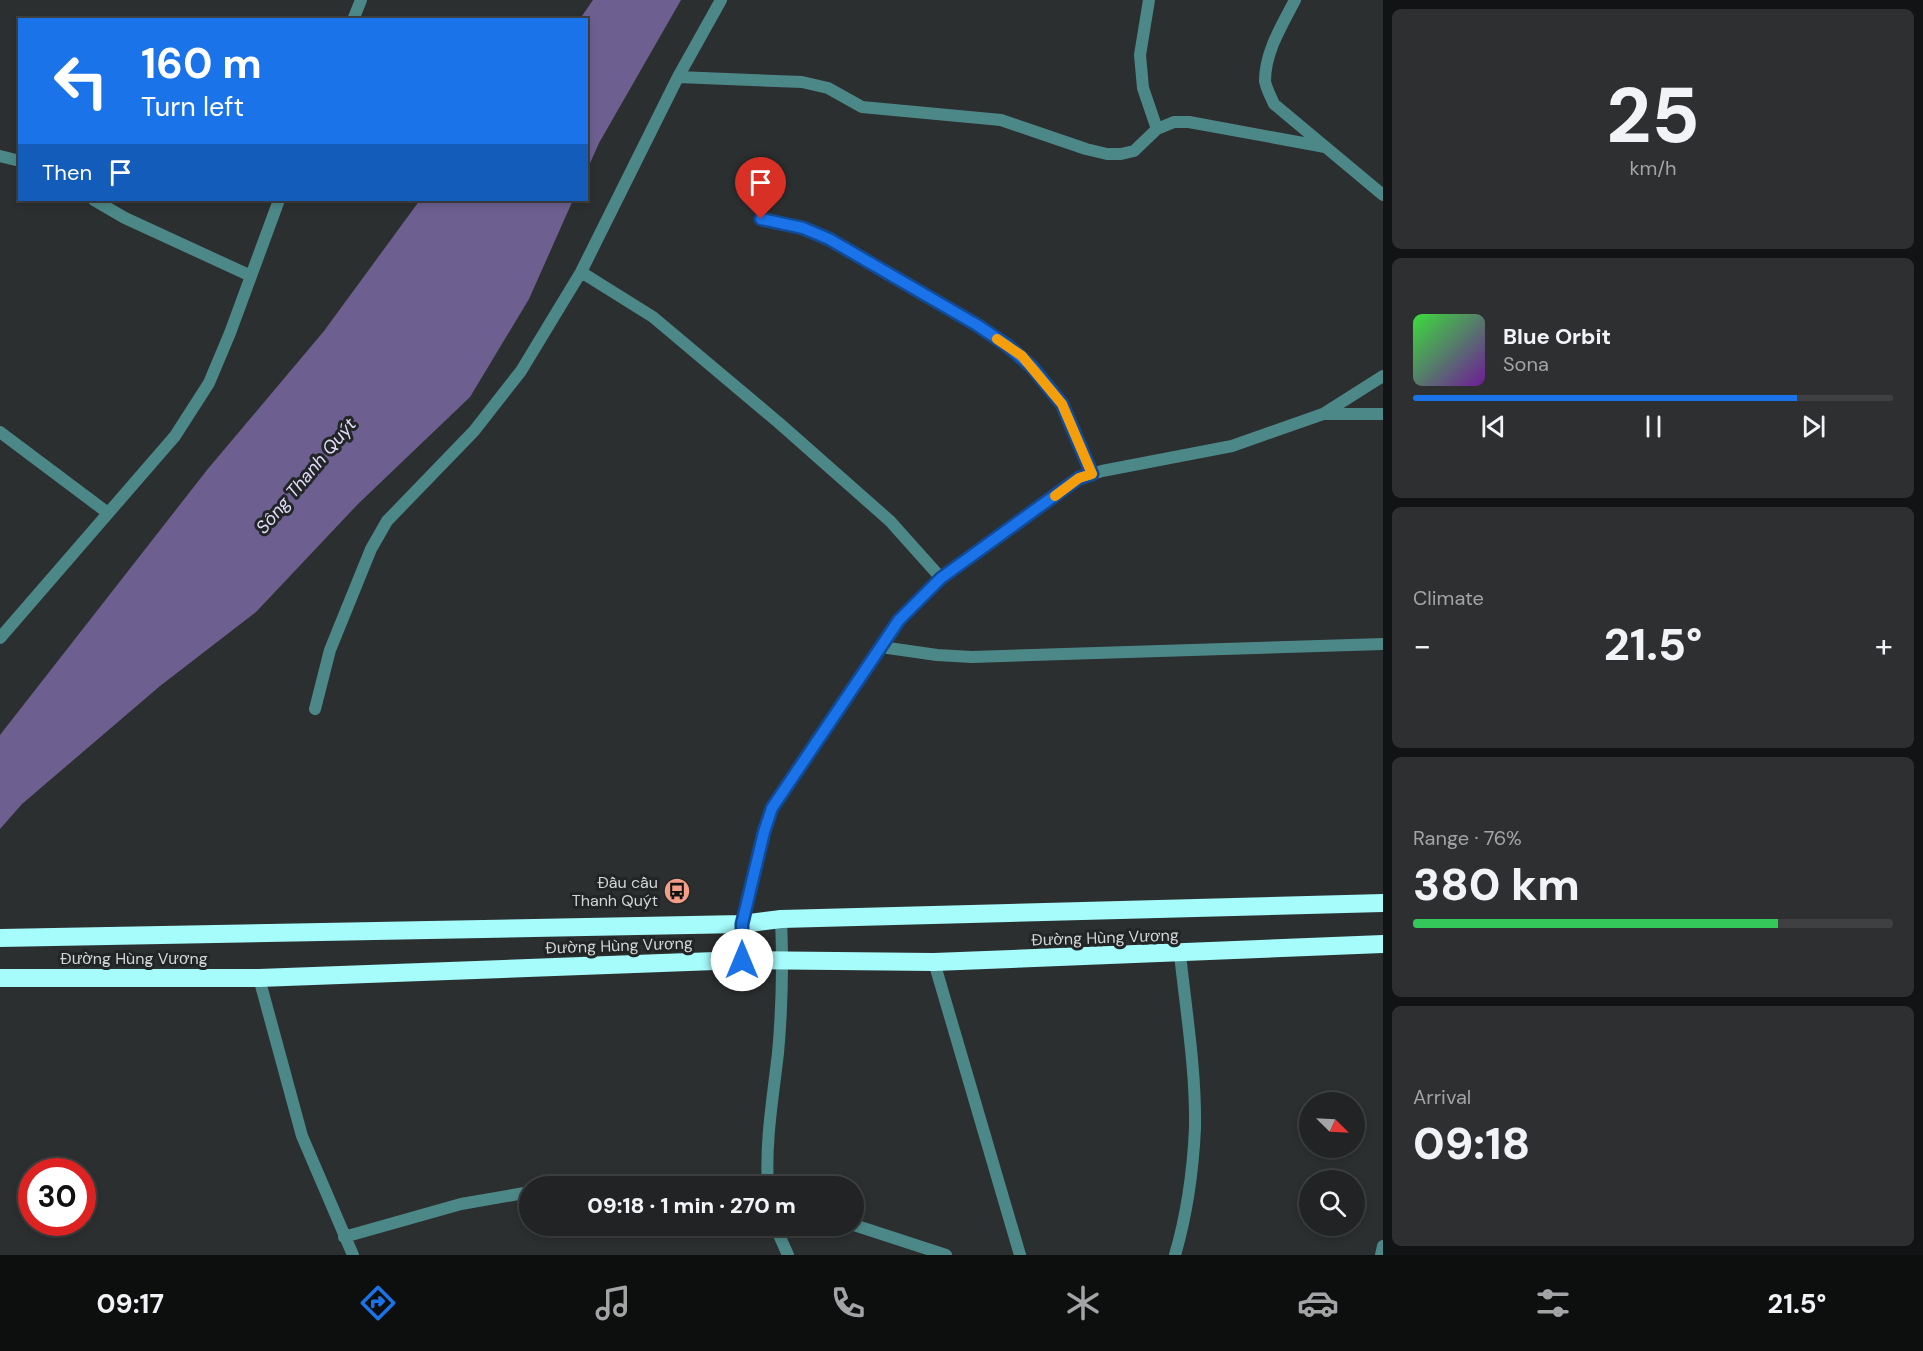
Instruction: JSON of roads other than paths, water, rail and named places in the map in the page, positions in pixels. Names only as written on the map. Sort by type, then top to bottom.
[{"type":"highway","name":"Đường Hùng Vương","points":[[0,938],[742,924],[781,919],[1383,903]]},
{"type":"highway","name":"Đường Hùng Vương","points":[[0,978],[259,978],[783,959],[934,962],[1180,954],[1383,944]]},
{"type":"street","points":[[354,18],[361,0]]},
{"type":"street","points":[[315,709],[330,650],[371,549],[387,521],[481,422],[521,371],[581,272],[678,77],[721,0]]},
{"type":"street","points":[[1149,0],[1140,56],[1143,88],[1157,129]]},
{"type":"street","points":[[1295,0],[1275,40],[1267,66],[1265,83],[1274,104],[1383,195]]},
{"type":"street","points":[[678,77],[802,82],[828,88],[862,106],[1001,120],[1107,154],[1134,151],[1157,129],[1174,122],[1189,122],[1326,147]]},
{"type":"street","points":[[0,156],[18,160]]},
{"type":"street","points":[[96,201],[125,218],[251,276]]},
{"type":"street","points":[[0,638],[174,436],[209,383],[279,201]]},
{"type":"street","points":[[761,219],[803,228],[829,239],[967,319],[1008,346],[1032,367],[1062,404],[1092,474]]},
{"type":"street","points":[[581,272],[653,317],[779,423],[890,521],[941,578]]},
{"type":"street","points":[[742,960],[742,924],[772,808],[899,620],[941,578],[1079,478],[1232,446],[1323,414],[1383,376]]},
{"type":"street","points":[[1323,414],[1383,414]]},
{"type":"street","points":[[0,432],[108,513]]},
{"type":"street","points":[[881,647],[937,656],[972,657],[1383,644]]},
{"type":"street","points":[[767,1176],[766,1165],[778,1049],[783,959],[781,919]]},
{"type":"street","points":[[1175,1255],[1185,1213],[1195,1127],[1193,1079],[1180,954]]},
{"type":"street","points":[[934,962],[1020,1255]]},
{"type":"street","points":[[259,978],[302,1136],[353,1255]]},
{"type":"street","points":[[344,1237],[461,1204],[519,1194]]},
{"type":"street","points":[[864,1228],[946,1255]]},
{"type":"street","points":[[779,1236],[788,1255]]},
{"type":"street","points":[[1381,1255],[1383,1246]]},
{"type":"water","points":[[593,0],[681,0],[599,143],[588,168],[588,18],[581,18]]},
{"type":"water","name":"Sông Thanh Quýt","points":[[419,201],[573,201],[529,299],[470,397],[358,504],[256,612],[160,686],[22,804],[0,829],[0,735],[207,470],[324,331]]},
{"type":"place","name":"Đầu cầu Thanh Quýt","points":[[677,891]]}]
